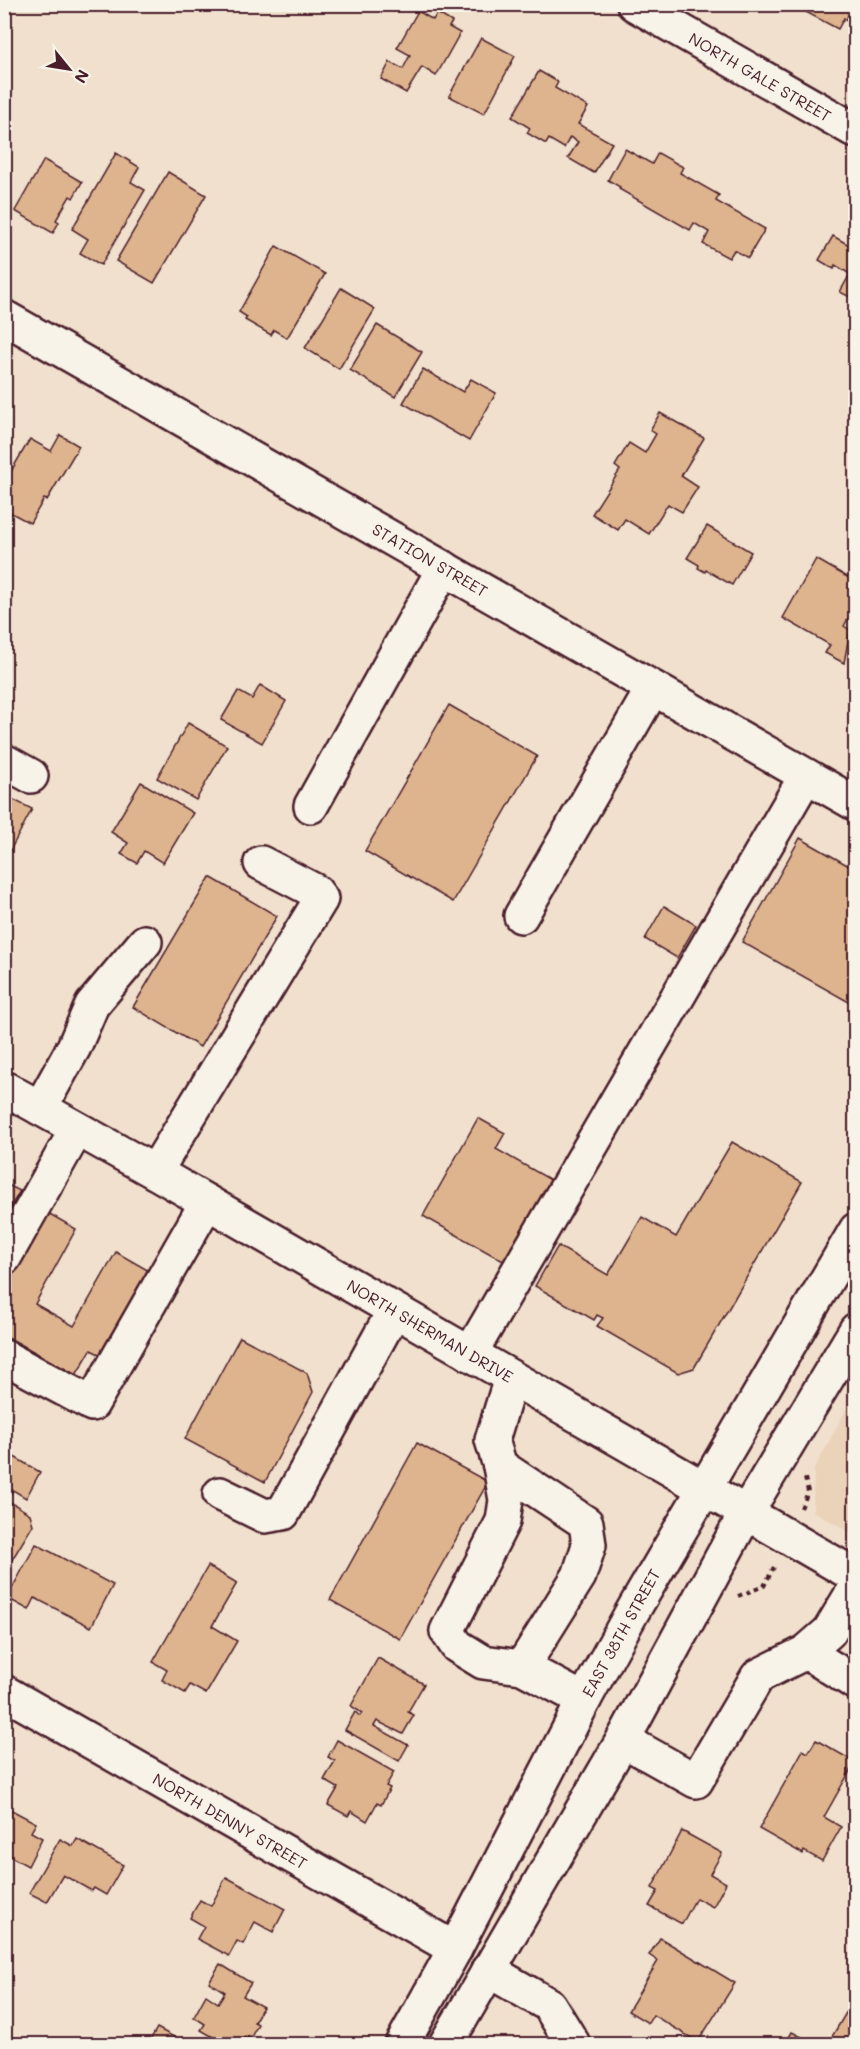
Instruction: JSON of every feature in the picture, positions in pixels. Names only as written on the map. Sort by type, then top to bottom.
[{"type":"main road","name":"NORTH GALE STREET","points":[[634,4],[855,131]]},
{"type":"main road","name":"STATION STREET","points":[[4,317],[855,804]]},
{"type":"main road","points":[[311,806],[444,568]]},
{"type":"main road","points":[[521,916],[653,688]]},
{"type":"main road","points":[[470,1354],[806,776]]},
{"type":"main road","points":[[155,1172],[321,899],[315,891],[261,863]]},
{"type":"main road","points":[[40,1108],[74,1047],[92,1005],[145,942]]},
{"type":"main road","name":"NORTH SHERMAN DRIVE","points":[[4,1088],[155,1172],[855,1575]]},
{"type":"main road","points":[[4,1258],[77,1129]]},
{"type":"main road","points":[[4,1357],[92,1404],[207,1202]]},
{"type":"main road","name":"EAST 38TH STREET","points":[[402,2044],[455,1949],[584,1700],[703,1489],[855,1230]]},
{"type":"main road","points":[[220,1494],[265,1516],[283,1513],[394,1311]]},
{"type":"main road","points":[[446,2044],[623,1740],[746,1513],[852,1342]]},
{"type":"main road","points":[[512,1378],[492,1440],[500,1466],[506,1500],[503,1521],[447,1631],[456,1646],[483,1662],[522,1667],[584,1700]]},
{"type":"main road","points":[[500,1466],[586,1523],[589,1545],[579,1576],[522,1667]]},
{"type":"main road","points":[[623,1740],[696,1781],[758,1677],[806,1652],[829,1632],[855,1587]]},
{"type":"main road","points":[[806,1652],[855,1683]]},
{"type":"main road","name":"NORTH DENNY STREET","points":[[4,1692],[455,1949]]},
{"type":"main road","points":[[488,1970],[549,2005],[573,2044]]},
{"type":"shaded area","points":[[855,1393],[856,1535],[813,1511],[814,1469]]},
{"type":"building","points":[[805,4],[854,4],[846,20],[844,18],[838,29],[802,10]]},
{"type":"building","points":[[418,11],[433,20],[437,13],[452,22],[449,27],[460,33],[436,76],[422,67],[406,93],[381,79],[390,62],[403,69],[410,55],[397,48]]},
{"type":"building","points":[[481,38],[515,56],[484,114],[449,96]]},
{"type":"building","points":[[539,71],[558,82],[555,88],[588,107],[578,124],[612,143],[594,173],[568,158],[578,142],[570,137],[564,148],[549,139],[546,144],[527,133],[530,128],[512,117]]},
{"type":"building","points":[[625,149],[652,164],[658,153],[683,167],[680,173],[719,195],[716,201],[765,229],[748,258],[734,250],[729,258],[703,244],[709,232],[694,223],[690,230],[619,189],[620,187],[608,180]]},
{"type":"building","points":[[116,153],[139,167],[131,182],[145,190],[101,265],[80,253],[88,239],[72,229]]},
{"type":"building","points":[[44,160],[82,182],[73,198],[70,196],[56,220],[59,222],[53,233],[15,211]]},
{"type":"building","points":[[168,172],[206,195],[154,283],[116,261]]},
{"type":"building","points":[[833,236],[856,249],[856,300],[840,292],[850,274],[835,265],[834,269],[819,260]]},
{"type":"building","points":[[276,246],[325,274],[287,338],[274,330],[271,335],[245,320],[247,317],[239,312]]},
{"type":"building","points":[[341,288],[375,309],[339,369],[305,348]]},
{"type":"building","points":[[377,325],[422,352],[395,397],[350,370]]},
{"type":"building","points":[[423,369],[463,392],[471,379],[496,393],[469,441],[403,403]]},
{"type":"building","points":[[660,413],[704,438],[681,476],[698,487],[682,512],[668,504],[649,534],[625,519],[618,530],[592,514],[620,470],[615,466],[629,443],[645,453],[656,434],[650,430]]},
{"type":"building","points":[[60,435],[79,446],[47,500],[44,499],[30,523],[4,509],[4,483],[30,439],[51,451]]},
{"type":"building","points":[[707,526],[751,552],[732,585],[698,568],[699,565],[687,558]]},
{"type":"building","points":[[816,559],[856,582],[856,605],[844,626],[850,630],[844,663],[825,653],[830,645],[783,618]]},
{"type":"building","points":[[260,685],[286,701],[262,743],[221,720],[238,691],[252,699]]},
{"type":"building","points":[[449,705],[537,756],[453,902],[365,851]]},
{"type":"building","points":[[188,723],[227,746],[196,800],[157,778]]},
{"type":"building","points":[[141,782],[193,813],[163,863],[144,851],[137,863],[121,854],[128,843],[111,832]]},
{"type":"building","points":[[4,795],[32,809],[4,862]]},
{"type":"building","points":[[800,838],[856,870],[856,1006],[742,942]]},
{"type":"building","points":[[210,877],[277,916],[200,1047],[133,1007]]},
{"type":"building","points":[[664,906],[696,925],[677,958],[645,939]]},
{"type":"building","points":[[478,1118],[505,1133],[496,1149],[558,1184],[512,1266],[423,1216]]},
{"type":"building","points":[[732,1142],[802,1182],[694,1368],[678,1373],[597,1326],[603,1318],[597,1315],[594,1320],[535,1286],[558,1246],[608,1275],[642,1217],[676,1237]]},
{"type":"building","points":[[4,1183],[20,1191],[4,1218]]},
{"type":"building","points":[[41,1209],[76,1229],[35,1304],[74,1326],[116,1252],[151,1272],[103,1356],[91,1350],[76,1375],[4,1335],[4,1309],[9,1301],[4,1299],[4,1274]]},
{"type":"building","points":[[240,1337],[307,1373],[313,1392],[265,1482],[185,1439]]},
{"type":"building","points":[[417,1443],[488,1482],[400,1639],[330,1600]]},
{"type":"building","points":[[4,1451],[40,1472],[26,1498],[13,1490],[7,1500],[30,1514],[33,1525],[4,1573]]},
{"type":"building","points":[[36,1544],[113,1585],[91,1627],[35,1598],[29,1610],[7,1598]]},
{"type":"building","points":[[208,1566],[237,1583],[212,1626],[237,1641],[206,1694],[190,1685],[185,1693],[162,1680],[167,1670],[153,1662]]},
{"type":"building","points":[[378,1658],[424,1684],[408,1712],[414,1715],[403,1734],[377,1721],[374,1726],[408,1745],[399,1761],[345,1730],[355,1712],[360,1716],[362,1713],[351,1706]]},
{"type":"building","points":[[337,1740],[394,1772],[386,1786],[390,1788],[381,1805],[377,1803],[367,1821],[351,1811],[348,1816],[328,1805],[338,1788],[324,1780],[335,1761],[328,1757]]},
{"type":"building","points":[[816,1740],[855,1762],[824,1817],[841,1827],[822,1861],[804,1851],[803,1854],[759,1829],[803,1750],[808,1753]]},
{"type":"building","points":[[4,1806],[36,1823],[31,1832],[42,1838],[28,1866],[4,1853]]},
{"type":"building","points":[[682,1831],[722,1853],[710,1874],[726,1883],[713,1907],[696,1898],[682,1924],[649,1906],[658,1891],[652,1888]]},
{"type":"building","points":[[60,1839],[73,1846],[77,1839],[123,1865],[106,1895],[94,1888],[92,1891],[63,1875],[47,1902],[29,1893]]},
{"type":"building","points":[[226,1877],[285,1909],[273,1932],[255,1922],[243,1944],[237,1941],[229,1956],[197,1939],[204,1926],[190,1918],[200,1900],[211,1906]]},
{"type":"building","points":[[660,1938],[735,1983],[698,2042],[653,2015],[648,2023],[628,2011],[658,1961],[649,1955]]},
{"type":"building","points":[[220,1964],[251,1983],[243,1996],[263,2007],[254,2022],[258,2024],[250,2039],[245,2036],[240,2044],[225,2044],[201,2030],[205,2024],[194,2017],[206,1995],[218,2003],[225,1992],[209,1982]]},
{"type":"building","points":[[850,2006],[856,2009],[856,2044],[837,2044],[830,2040]]},
{"type":"building","points":[[157,2028],[187,2044],[148,2044]]},
{"type":"building","points":[[792,2032],[815,2044],[785,2044]]}]
